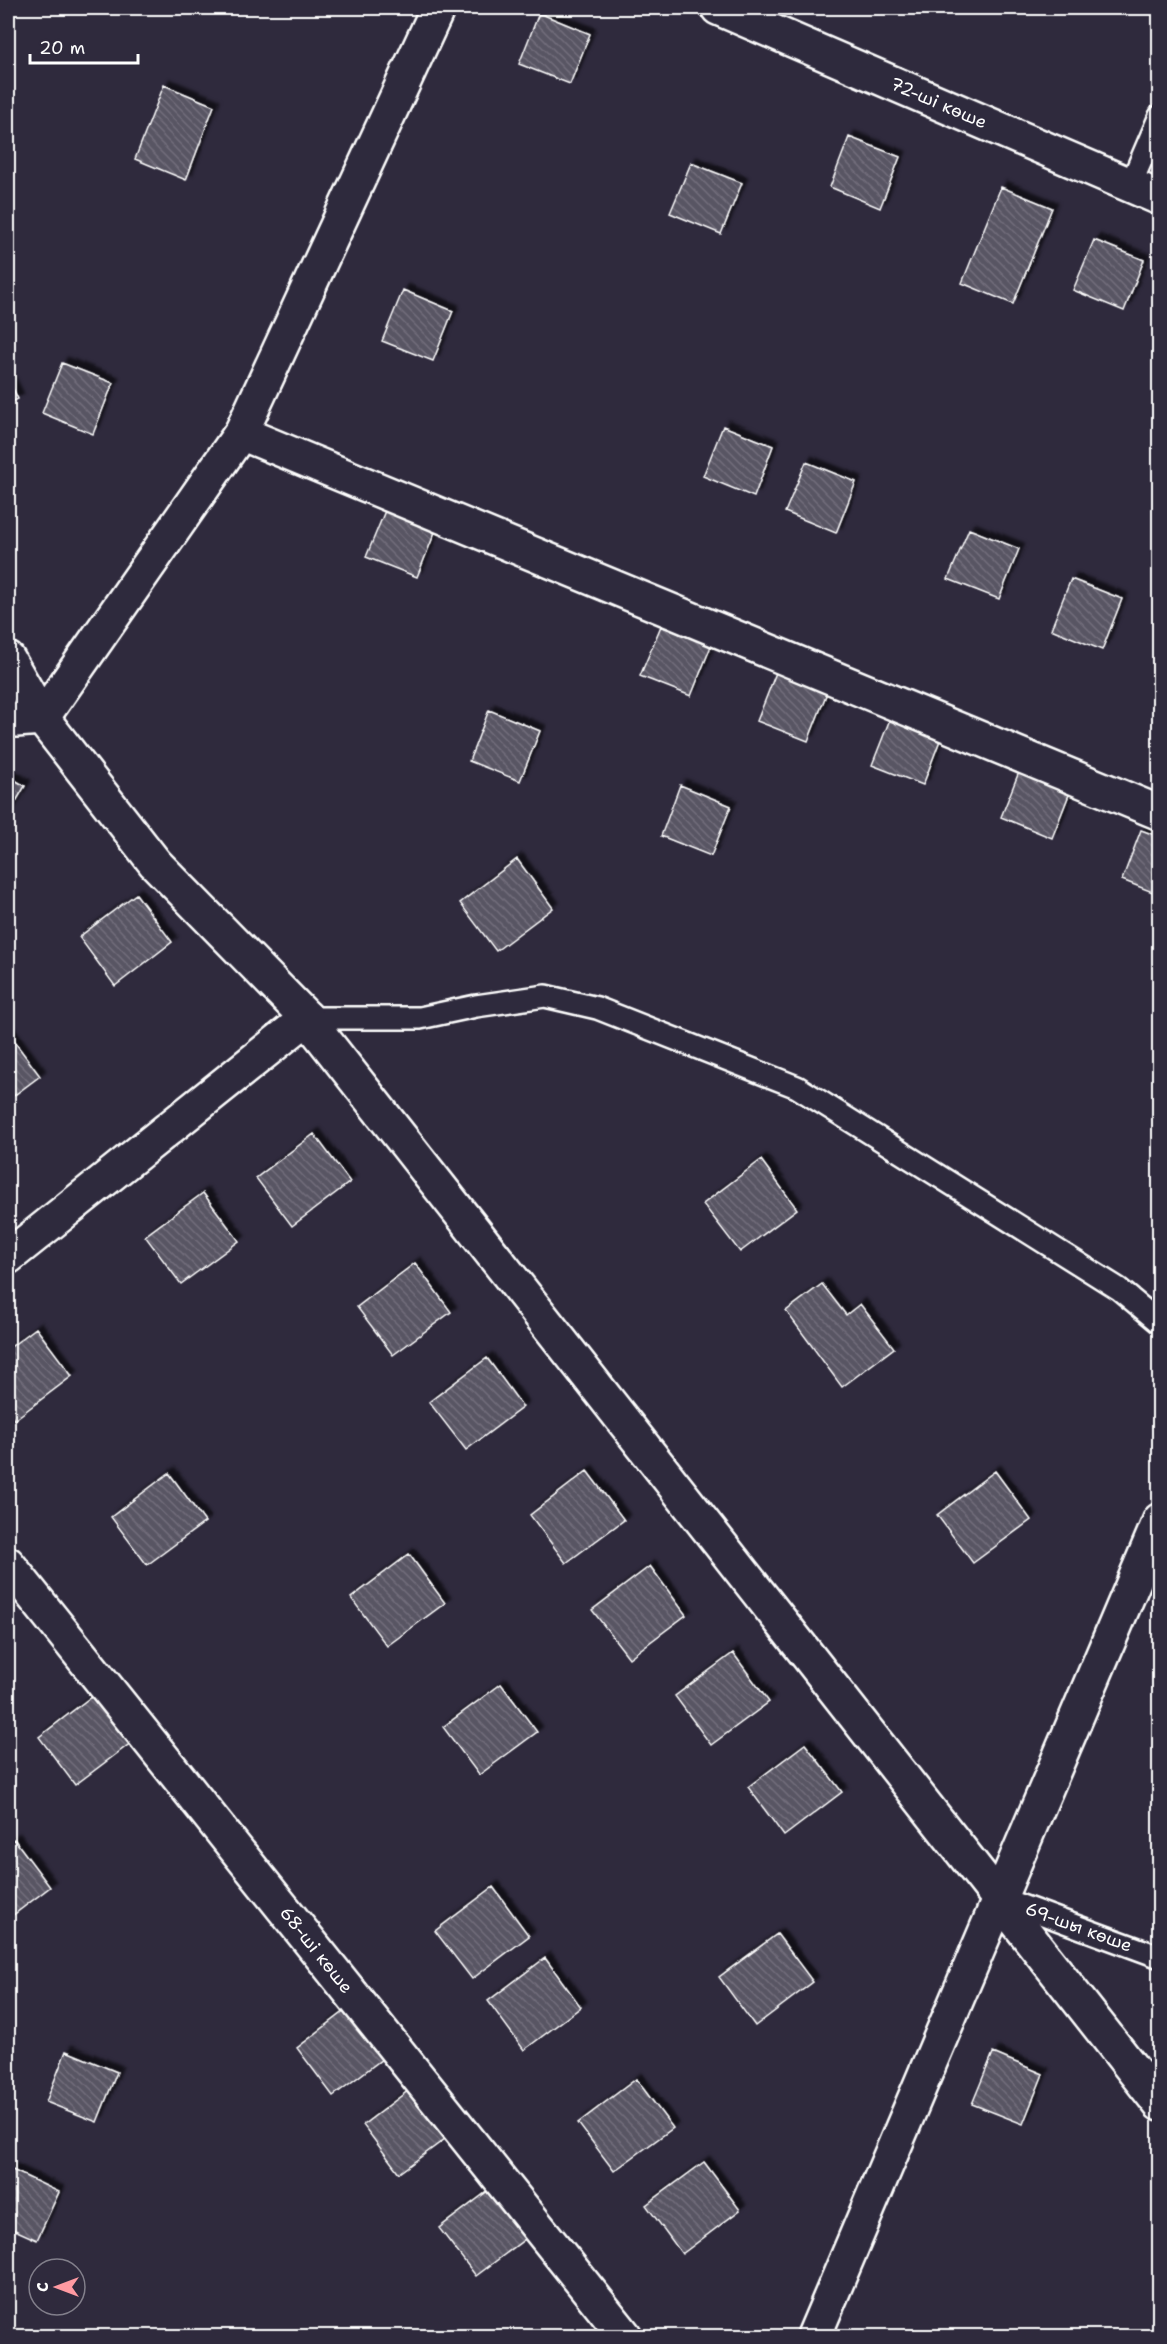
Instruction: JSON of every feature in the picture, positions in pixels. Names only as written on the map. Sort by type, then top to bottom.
[{"type":"street","points":[[42,718],[241,432],[438,8]]},
{"type":"street","name":"72-ші көше","points":[[717,8],[1145,192]]},
{"type":"street","points":[[241,432],[1160,813]]},
{"type":"street","points":[[8,659],[42,718],[155,863],[307,1018],[1160,2104]]},
{"type":"street","points":[[8,718],[16,720],[42,718]]},
{"type":"street","points":[[8,1257],[307,1018]]},
{"type":"street","points":[[814,2337],[998,1897],[1160,1520]]},
{"type":"street","name":"68-ші көше","points":[[8,1564],[625,2337]]},
{"type":"lane","points":[[1145,192],[1160,116]]},
{"type":"lane","points":[[307,1018],[420,1018],[476,1006],[545,996],[597,1008],[797,1087],[1119,1289],[1160,1323]]},
{"type":"lane","name":"69-шы көше","points":[[998,1897],[1160,1957]]},
{"type":"building","points":[[539,13],[590,34],[570,84],[519,64]]},
{"type":"building","points":[[164,85],[214,106],[186,180],[135,159]]},
{"type":"building","points":[[849,137],[900,157],[880,208],[830,187]]},
{"type":"building","points":[[691,163],[742,183],[721,234],[670,213]]},
{"type":"building","points":[[1001,187],[1052,208],[1013,304],[962,283]]},
{"type":"building","points":[[1094,240],[1144,260],[1124,311],[1073,290]]},
{"type":"building","points":[[403,290],[453,311],[433,361],[382,341]]},
{"type":"building","points":[[62,363],[113,383],[93,434],[42,413]]},
{"type":"building","points":[[8,379],[18,399],[8,404]]},
{"type":"building","points":[[723,426],[773,446],[754,497],[703,476]]},
{"type":"building","points":[[806,462],[856,482],[836,533],[785,512]]},
{"type":"building","points":[[387,506],[437,527],[417,577],[366,557]]},
{"type":"building","points":[[969,529],[1019,549],[999,599],[948,579]]},
{"type":"building","points":[[1071,579],[1122,599],[1102,650],[1051,629]]},
{"type":"building","points":[[661,626],[711,646],[691,696],[640,676]]},
{"type":"building","points":[[1160,652],[1160,668],[1154,666]]},
{"type":"building","points":[[777,670],[828,690],[808,741],[757,721]]},
{"type":"building","points":[[489,710],[540,731],[520,781],[469,761]]},
{"type":"building","points":[[892,714],[942,735],[923,785],[872,765]]},
{"type":"building","points":[[1021,767],[1072,787],[1052,838],[1001,817]]},
{"type":"building","points":[[8,776],[25,786],[8,815]]},
{"type":"building","points":[[680,785],[731,806],[711,856],[661,836]]},
{"type":"building","points":[[1141,830],[1160,837],[1160,895],[1122,880]]},
{"type":"building","points":[[517,859],[553,908],[496,951],[460,903]]},
{"type":"building","points":[[136,894],[172,942],[115,986],[79,937]]},
{"type":"building","points":[[8,1033],[40,1076],[8,1100]]},
{"type":"building","points":[[314,1134],[350,1182],[292,1226],[256,1178]]},
{"type":"building","points":[[761,1160],[797,1209],[740,1252],[703,1204]]},
{"type":"building","points":[[203,1193],[239,1241],[181,1284],[145,1236]]},
{"type":"building","points":[[415,1263],[451,1312],[393,1355],[357,1307]]},
{"type":"building","points":[[822,1284],[846,1315],[860,1304],[894,1348],[842,1387],[786,1311]]},
{"type":"building","points":[[36,1328],[72,1376],[14,1420],[8,1411],[8,1349]]},
{"type":"building","points":[[487,1358],[523,1407],[466,1450],[429,1402]]},
{"type":"building","points":[[587,1471],[624,1520],[566,1563],[530,1515]]},
{"type":"building","points":[[995,1471],[1031,1520],[973,1563],[937,1515]]},
{"type":"building","points":[[169,1473],[205,1522],[147,1565],[111,1517]]},
{"type":"building","points":[[409,1554],[445,1603],[387,1646],[351,1598]]},
{"type":"building","points":[[650,1566],[686,1615],[629,1658],[592,1610]]},
{"type":"building","points":[[733,1653],[769,1702],[711,1745],[675,1696]]},
{"type":"building","points":[[501,1684],[537,1732],[479,1775],[443,1727]]},
{"type":"building","points":[[96,1693],[132,1742],[75,1785],[39,1737]]},
{"type":"building","points":[[805,1744],[842,1792],[784,1836],[748,1787]]},
{"type":"building","points":[[14,1839],[50,1887],[8,1919],[8,1844]]},
{"type":"building","points":[[493,1887],[529,1936],[472,1979],[435,1931]]},
{"type":"building","points":[[777,1934],[813,1982],[755,2026],[719,1977]]},
{"type":"building","points":[[545,1958],[581,2007],[524,2050],[488,2001]]},
{"type":"building","points":[[354,2004],[390,2053],[333,2096],[297,2048]]},
{"type":"building","points":[[66,2051],[117,2072],[97,2122],[46,2102]]},
{"type":"building","points":[[993,2053],[1043,2074],[1023,2124],[972,2104]]},
{"type":"building","points":[[636,2079],[673,2128],[614,2171],[578,2123]]},
{"type":"building","points":[[421,2081],[457,2130],[399,2173],[363,2125]]},
{"type":"building","points":[[704,2162],[740,2210],[682,2254],[646,2205]]},
{"type":"building","points":[[8,2168],[59,2192],[37,2240],[8,2227]]},
{"type":"building","points":[[497,2184],[533,2233],[476,2276],[439,2228]]}]
